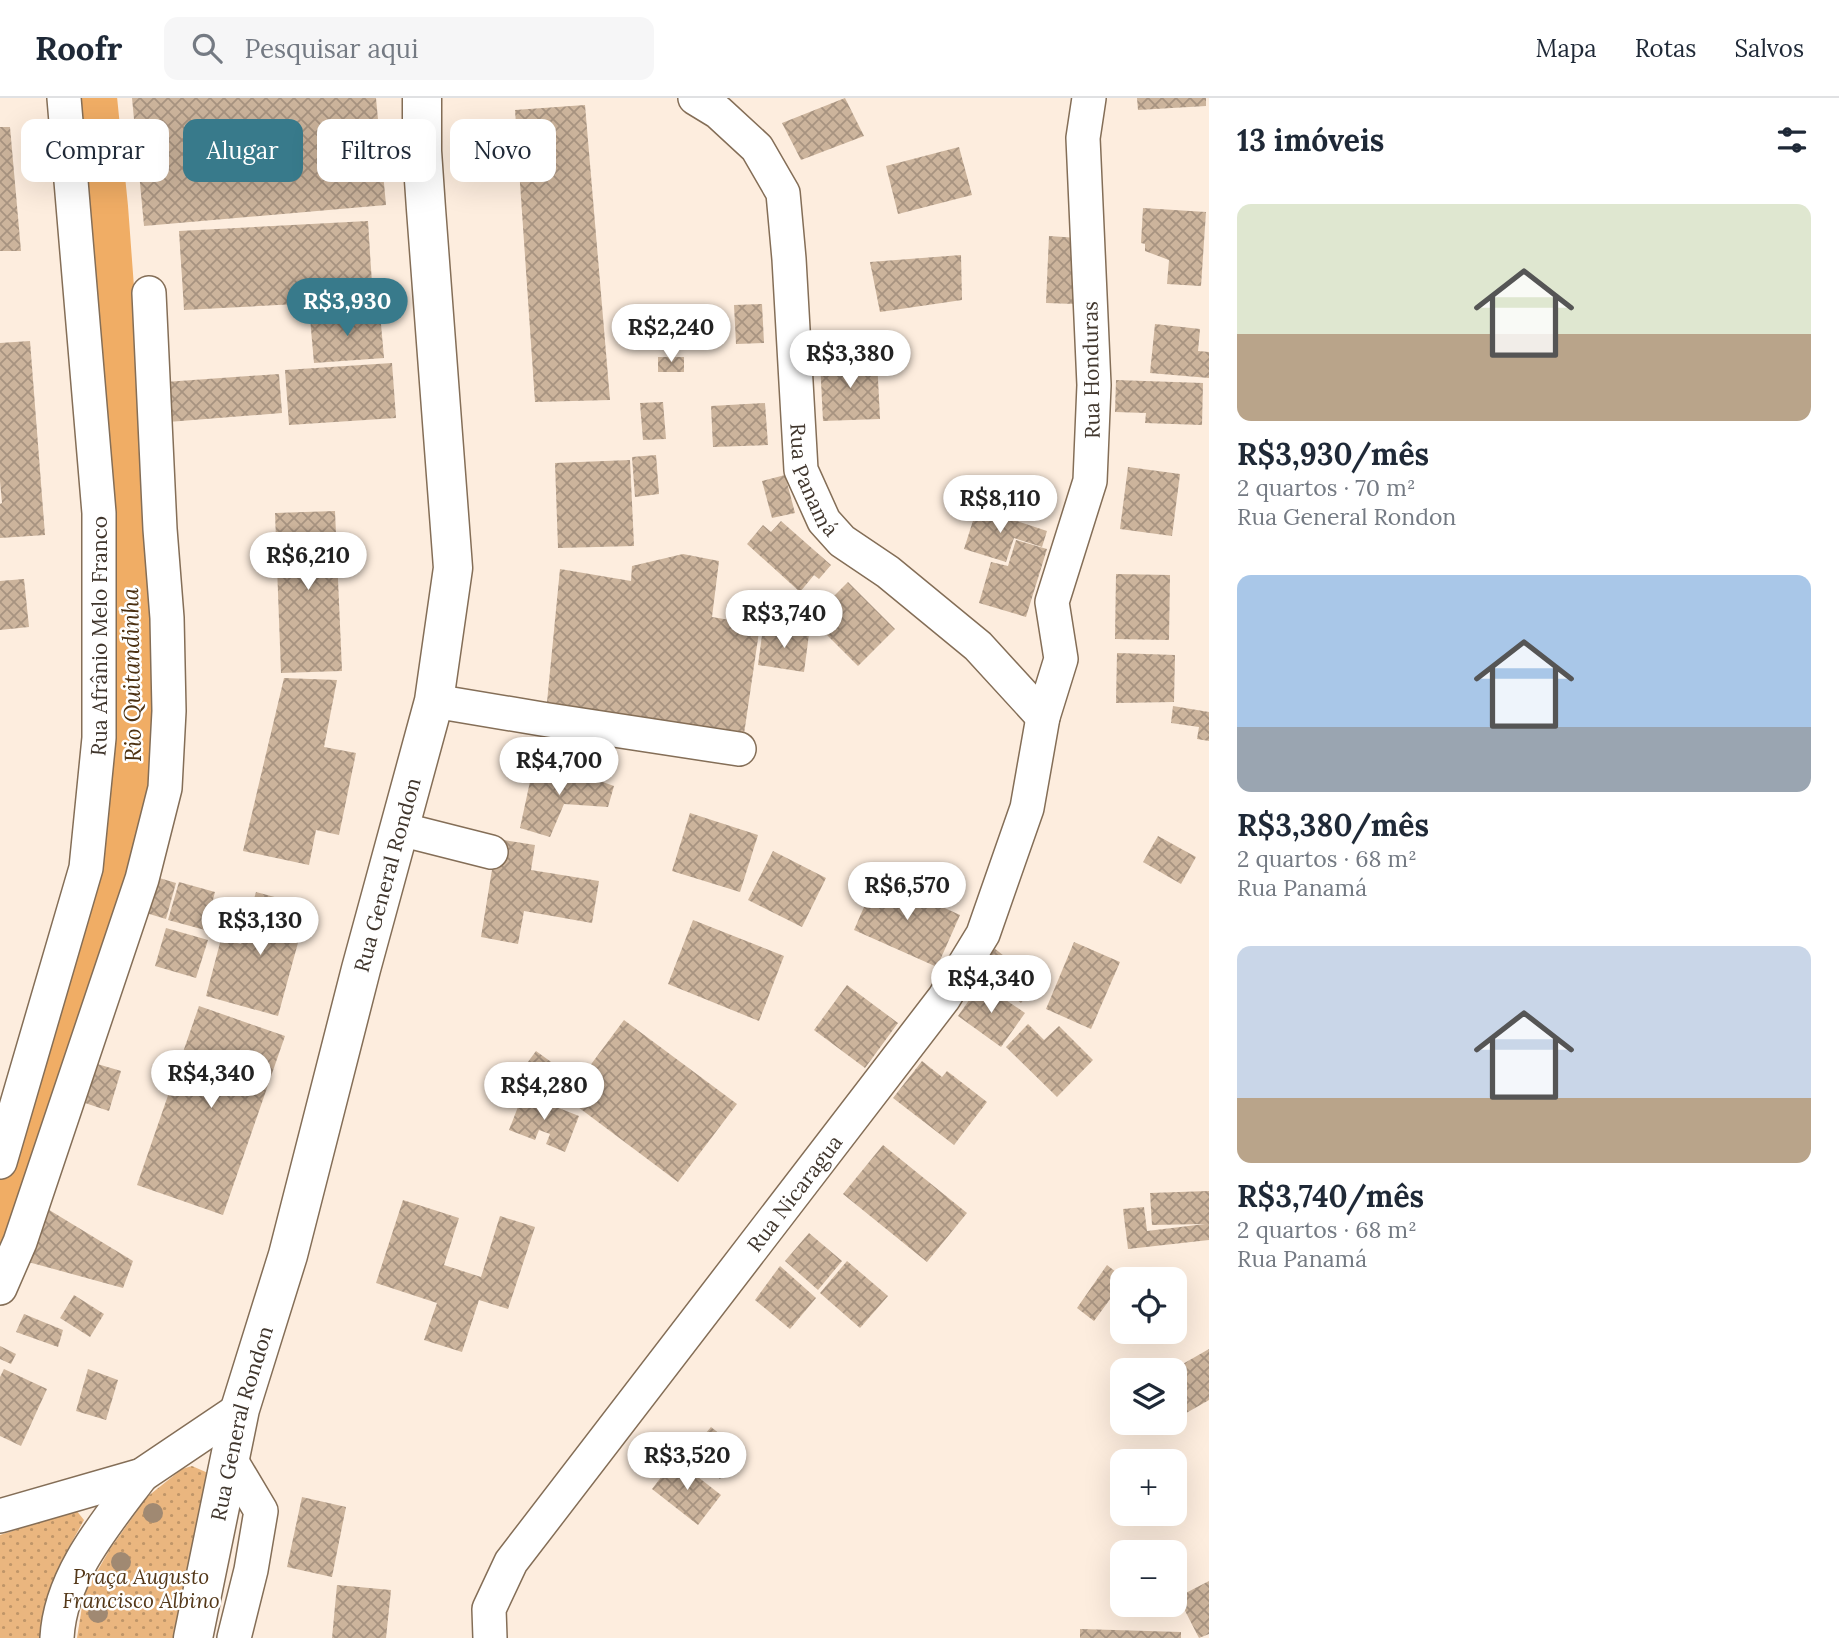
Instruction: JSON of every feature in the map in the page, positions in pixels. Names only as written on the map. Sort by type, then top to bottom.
[{"type":"main road","name":"Rua General Rondon","points":[[192,1638],[240,1409],[288,1255],[361,969],[434,701],[453,568],[422,151],[422,98]]},
{"type":"street","name":"Rua Afrânio Melo Franco","points":[[0,1162],[86,868],[99,738],[99,513],[64,98]]},
{"type":"street","name":"Rua Panamá","points":[[695,98],[718,112],[757,148],[783,193],[801,470],[824,521],[842,541],[888,572],[978,646],[1043,717]]},
{"type":"street","name":"Rua Honduras","points":[[1043,717],[1061,660],[1052,602],[1090,481],[1094,385],[1083,138],[1089,98]]},
{"type":"street","points":[[0,1288],[20,1242],[142,879],[165,788],[169,711],[167,618],[149,293]]},
{"type":"street","points":[[434,701],[739,749]]},
{"type":"street","name":"Rua Nicaragua","points":[[490,1638],[489,1609],[511,1562],[944,998],[983,934],[1027,808],[1043,717]]},
{"type":"street","points":[[400,829],[491,852]]},
{"type":"street","points":[[0,1516],[142,1475],[240,1409]]},
{"type":"street","points":[[230,1459],[261,1511],[234,1638]]},
{"type":"street","points":[[57,1638],[58,1624],[76,1573],[94,1540],[142,1475]]},
{"type":"green space","name":"Praça Augusto Francisco Albino","points":[[192,1466],[208,1473],[176,1638],[77,1638],[84,1594],[110,1549],[147,1497],[182,1469]]},
{"type":"green space","name":"Praça Augusto Francisco Albino","points":[[76,1510],[84,1520],[68,1549],[55,1584],[42,1638],[0,1638],[0,1535]]},
{"type":"building","points":[[132,98],[376,98],[378,119],[317,119],[317,182],[384,182],[386,205],[144,226],[140,182],[169,182],[169,119],[134,119]]},
{"type":"building","points":[[845,98],[864,136],[801,160],[782,123]]},
{"type":"building","points":[[1137,98],[1206,98],[1206,106],[1138,110]]},
{"type":"building","points":[[585,105],[610,400],[535,402],[520,182],[556,182],[556,119],[516,119],[515,110]]},
{"type":"building","points":[[0,127],[10,127],[21,251],[0,251]]},
{"type":"building","points":[[959,147],[972,195],[898,214],[886,166]]},
{"type":"building","points":[[1143,208],[1206,212],[1201,286],[1167,284],[1169,260],[1145,251],[1145,244],[1141,243]]},
{"type":"building","points":[[368,221],[373,300],[184,310],[179,231]]},
{"type":"building","points":[[1049,236],[1078,238],[1075,304],[1046,303]]},
{"type":"building","points":[[961,255],[962,300],[880,312],[870,262]]},
{"type":"building","points":[[762,304],[764,343],[736,344],[734,305]]},
{"type":"building","points":[[380,313],[384,358],[314,363],[310,318]]},
{"type":"building","points":[[1155,324],[1200,329],[1198,351],[1209,352],[1209,378],[1150,373]]},
{"type":"building","points":[[30,341],[45,535],[0,538],[0,343]]},
{"type":"building","points":[[658,357],[684,357],[684,372],[658,372]]},
{"type":"building","points":[[877,359],[880,419],[823,421],[820,361]]},
{"type":"building","points":[[392,363],[396,418],[289,425],[285,370]]},
{"type":"building","points":[[279,374],[282,413],[168,422],[165,382]]},
{"type":"building","points":[[1116,380],[1203,383],[1202,425],[1145,423],[1146,413],[1115,412]]},
{"type":"building","points":[[663,402],[666,439],[643,440],[640,403]]},
{"type":"building","points":[[765,403],[768,445],[713,447],[711,406]]},
{"type":"building","points":[[656,455],[659,494],[635,497],[632,457]]},
{"type":"building","points":[[630,460],[634,546],[558,548],[555,463]]},
{"type":"building","points":[[1128,467],[1180,474],[1172,536],[1120,529]]},
{"type":"building","points":[[785,475],[795,513],[772,518],[762,481]]},
{"type":"building","points":[[977,508],[1047,531],[1042,547],[1014,538],[1006,562],[964,549]]},
{"type":"building","points":[[335,511],[342,671],[281,673],[275,513]]},
{"type":"building","points":[[781,521],[831,565],[819,579],[814,575],[800,592],[747,544],[763,525],[771,532]]},
{"type":"building","points":[[1016,540],[1047,549],[1026,617],[979,603],[991,562],[1008,566]]},
{"type":"building","points":[[683,554],[719,561],[712,617],[760,625],[744,734],[547,702],[560,569],[631,581],[632,566]]},
{"type":"building","points":[[1116,574],[1170,575],[1169,640],[1115,639]]},
{"type":"building","points":[[24,579],[29,627],[0,630],[0,581]]},
{"type":"building","points":[[848,582],[895,629],[858,666],[811,619]]},
{"type":"building","points":[[763,628],[809,634],[804,672],[758,665]]},
{"type":"building","points":[[1117,653],[1175,655],[1174,702],[1116,703]]},
{"type":"building","points":[[284,678],[337,680],[324,747],[356,753],[339,835],[316,830],[309,865],[243,851]]},
{"type":"building","points":[[1173,706],[1209,712],[1209,741],[1197,739],[1199,727],[1171,723]]},
{"type":"building","points":[[534,763],[571,771],[614,786],[608,807],[564,804],[550,837],[520,828]]},
{"type":"building","points":[[690,813],[758,835],[740,892],[672,871]]},
{"type":"building","points":[[1158,836],[1196,857],[1181,884],[1143,862]]},
{"type":"building","points":[[497,839],[535,845],[531,870],[599,881],[592,923],[524,911],[518,944],[481,937]]},
{"type":"building","points":[[773,851],[826,878],[802,927],[748,900]]},
{"type":"building","points":[[156,877],[176,883],[166,919],[146,913]]},
{"type":"building","points":[[877,877],[960,915],[937,967],[854,930]]},
{"type":"building","points":[[179,882],[215,892],[205,930],[168,920]]},
{"type":"building","points":[[256,892],[308,906],[278,1016],[206,996],[221,939],[241,944]]},
{"type":"building","points":[[693,920],[784,956],[759,1021],[668,984]]},
{"type":"building","points":[[166,928],[208,940],[196,978],[155,966]]},
{"type":"building","points":[[1074,942],[1120,962],[1091,1029],[1046,1009]]},
{"type":"building","points":[[994,948],[1037,982],[1021,1003],[978,969]]},
{"type":"building","points":[[981,983],[1025,1013],[1001,1047],[958,1016]]},
{"type":"building","points":[[847,985],[898,1023],[865,1068],[814,1030]]},
{"type":"building","points":[[199,1006],[285,1036],[223,1215],[137,1185]]},
{"type":"building","points":[[624,1020],[737,1104],[678,1182],[566,1098]]},
{"type":"building","points":[[1028,1024],[1044,1040],[1059,1026],[1093,1060],[1057,1097],[1006,1047]]},
{"type":"building","points":[[536,1051],[576,1080],[559,1103],[519,1074]]},
{"type":"building","points":[[922,1061],[942,1077],[947,1071],[987,1102],[954,1145],[893,1098]]},
{"type":"building","points":[[94,1063],[121,1071],[109,1111],[82,1102]]},
{"type":"building","points":[[523,1094],[579,1116],[565,1152],[546,1144],[550,1134],[539,1130],[535,1140],[509,1130]]},
{"type":"building","points":[[883,1145],[967,1213],[927,1262],[843,1194]]},
{"type":"building","points":[[1209,1191],[1209,1240],[1128,1249],[1123,1209],[1144,1207],[1147,1231],[1205,1224],[1152,1225],[1150,1193]]},
{"type":"building","points":[[403,1200],[459,1218],[444,1265],[481,1277],[500,1216],[535,1227],[508,1309],[479,1300],[462,1352],[424,1340],[437,1303],[376,1283]]},
{"type":"building","points":[[41,1205],[133,1261],[123,1288],[21,1260]]},
{"type":"building","points":[[809,1233],[842,1261],[818,1290],[785,1261]]},
{"type":"building","points":[[847,1261],[888,1296],[860,1328],[820,1293]]},
{"type":"building","points":[[1107,1265],[1110,1267],[1110,1299],[1094,1321],[1077,1308]]},
{"type":"building","points":[[780,1266],[816,1298],[790,1329],[755,1300]]},
{"type":"building","points":[[74,1295],[104,1314],[90,1337],[60,1318]]},
{"type":"building","points":[[24,1314],[63,1330],[58,1347],[16,1332]]},
{"type":"building","points":[[0,1346],[16,1354],[11,1364],[0,1359]]},
{"type":"building","points":[[1209,1349],[1209,1400],[1187,1413],[1187,1362]]},
{"type":"building","points":[[4,1369],[47,1389],[21,1446],[0,1436],[0,1377]]},
{"type":"building","points":[[88,1369],[118,1380],[106,1420],[76,1411]]},
{"type":"building","points":[[711,1427],[742,1452],[720,1479],[689,1453]]},
{"type":"building","points":[[675,1459],[721,1495],[698,1525],[652,1489]]},
{"type":"building","points":[[302,1497],[346,1507],[332,1577],[287,1567]]},
{"type":"building","points":[[1209,1581],[1209,1634],[1199,1638],[1187,1615],[1187,1592]]},
{"type":"building","points":[[337,1585],[391,1590],[386,1638],[332,1638]]},
{"type":"building","points":[[1080,1629],[1181,1632],[1181,1638],[1080,1638]]},
{"type":"waterway","name":"Rio Quitandinha","points":[[0,1234],[24,1169],[132,791],[131,599],[102,207],[91,98]]}]
